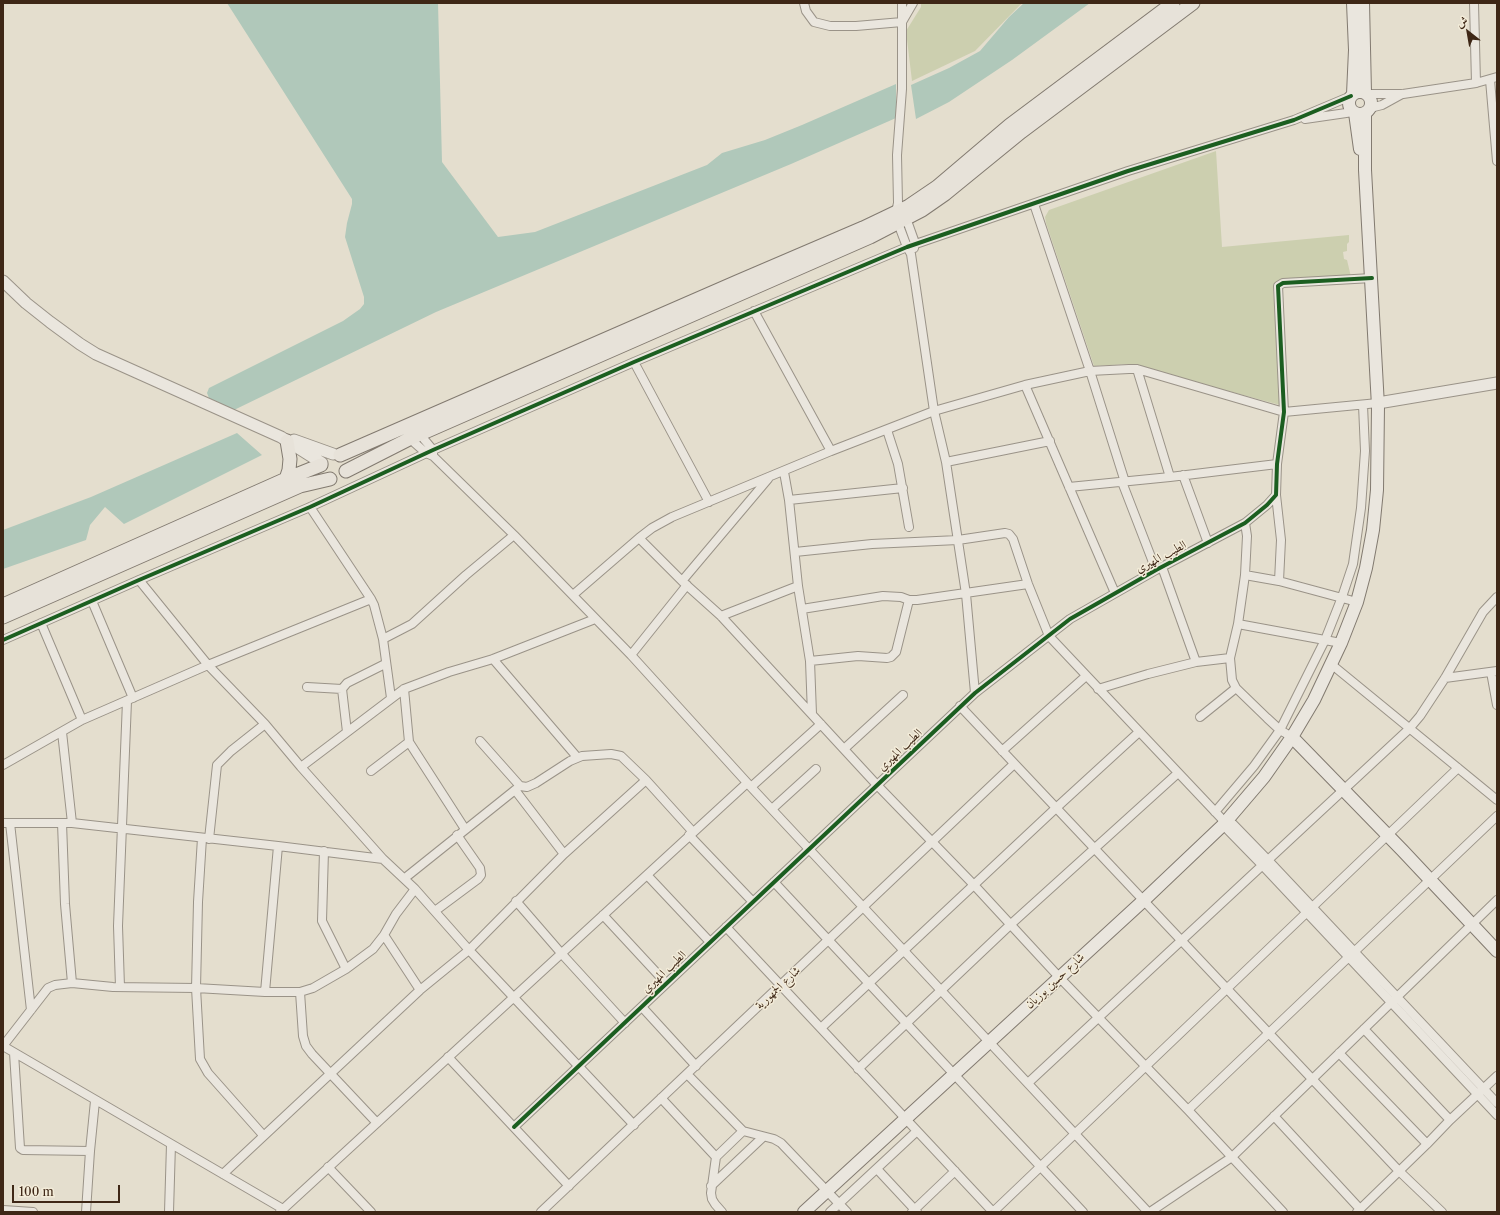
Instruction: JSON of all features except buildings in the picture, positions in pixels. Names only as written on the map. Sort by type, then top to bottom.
[{"type":"main road","points":[[3,617],[300,486],[340,478],[346,471],[412,431],[737,282],[900,213],[937,187],[1010,125],[1173,3]]},
{"type":"main road","points":[[900,213],[922,210],[945,194],[1021,132],[1193,3]]},
{"type":"main road","points":[[1353,3],[1355,50],[1352,95],[1348,104],[1361,111],[1371,100],[1366,93],[1363,3]]},
{"type":"main road","points":[[1352,95],[1359,92],[1366,93]]},
{"type":"main road","name":"شارع حسين بوزيان","points":[[804,1212],[828,1192],[1143,900],[1224,821],[1264,776],[1292,737],[1314,700],[1342,643],[1357,602],[1373,530],[1377,490],[1378,403],[1365,170],[1359,141],[1361,111]]},
{"type":"main road","points":[[3,605],[321,464],[328,455],[336,455],[412,431]]},
{"type":"main road","points":[[284,439],[290,459],[286,479]]},
{"type":"main road","points":[[336,455],[346,462],[346,471]]},
{"type":"main road","points":[[321,464],[323,472],[330,479]]},
{"type":"main road","points":[[1292,737],[1344,789],[1497,951]]},
{"type":"street","points":[[804,3],[806,11],[814,22],[830,26],[856,26],[902,22]]},
{"type":"street","points":[[902,3],[902,89],[897,155],[900,213],[909,250],[934,411],[946,462],[966,594],[974,693]]},
{"type":"street","points":[[902,22],[913,3]]},
{"type":"street","points":[[1474,3],[1476,83]]},
{"type":"street","points":[[1366,93],[1403,94],[1476,83],[1494,78],[1497,161]]},
{"type":"street","points":[[1294,120],[1361,111],[1382,104],[1403,94]]},
{"type":"street","points":[[3,640],[310,507],[634,362],[754,311],[909,250],[916,244],[1142,166],[1294,120],[1352,95]]},
{"type":"street","points":[[1034,204],[1090,371],[1123,482],[1196,662]]},
{"type":"street","points":[[900,213],[916,244]]},
{"type":"street","points":[[1279,581],[1281,540],[1276,495],[1277,464],[1284,412],[1278,286],[1283,283],[1372,278]]},
{"type":"street","points":[[3,281],[26,303],[50,322],[96,354],[284,439],[321,464]]},
{"type":"street","points":[[754,311],[832,451]]},
{"type":"street","points":[[634,362],[709,502]]},
{"type":"street","points":[[1137,369],[1170,477]]},
{"type":"street","points":[[573,595],[639,538],[660,523],[832,451],[934,411],[1025,386],[1090,371],[1137,369],[1284,412],[1378,403],[1497,383]]},
{"type":"street","points":[[1025,386],[1115,593]]},
{"type":"street","points":[[1215,812],[1254,766],[1280,730],[1325,640],[1342,597],[1353,564],[1361,508],[1365,451],[1363,405]]},
{"type":"street","points":[[887,430],[897,458],[909,527]]},
{"type":"street","points":[[412,431],[431,453],[514,535],[631,655],[749,785],[1149,1212],[1232,1157],[1497,900]]},
{"type":"street","points":[[284,439],[288,438],[336,455]]},
{"type":"street","points":[[946,462],[1050,441]]},
{"type":"street","points":[[1069,487],[1183,476],[1277,464]]},
{"type":"street","points":[[784,472],[798,586],[810,661],[812,714]]},
{"type":"street","points":[[1183,476],[1208,543]]},
{"type":"street","points":[[631,655],[684,583],[769,478]]},
{"type":"street","points":[[788,500],[903,488]]},
{"type":"street","name":"الطيب المهيري","points":[[514,1127],[974,693],[1070,619],[1159,568],[1245,523],[1267,505],[1276,495]]},
{"type":"street","points":[[310,507],[372,599],[382,639],[391,698]]},
{"type":"street","points":[[1245,523],[1247,536],[1245,576],[1238,624],[1230,658],[1232,680],[1236,688],[1280,730],[1292,737]]},
{"type":"street","points":[[795,552],[872,544],[958,540],[1009,534],[1013,539],[1028,584],[1049,636],[1215,812],[1224,821],[1233,824],[1309,910],[1481,1092],[1497,1115]]},
{"type":"street","points":[[382,639],[412,624],[466,575],[514,535]]},
{"type":"street","points":[[639,538],[684,583],[721,616],[877,785],[974,885],[1098,1018],[1188,1110],[1282,1212]]},
{"type":"street","points":[[1245,576],[1279,581],[1357,602]]},
{"type":"street","points":[[139,580],[208,665],[265,724],[383,859],[405,878],[469,950],[634,1124]]},
{"type":"street","points":[[802,610],[883,596],[917,600],[1028,584]]},
{"type":"street","points":[[721,616],[798,586]]},
{"type":"street","points":[[1028,1083],[1409,729],[1420,716],[1445,678],[1483,612],[1497,597]]},
{"type":"street","points":[[3,765],[82,720],[208,665],[372,599]]},
{"type":"street","points":[[810,661],[858,656],[891,657],[896,652],[909,600]]},
{"type":"street","points":[[92,601],[130,699],[118,926],[120,987]]},
{"type":"street","points":[[301,767],[404,689],[449,672],[493,658],[595,619]]},
{"type":"street","points":[[41,623],[82,720]]},
{"type":"street","points":[[1238,624],[1342,643]]},
{"type":"street","points":[[493,658],[577,757]]},
{"type":"street","points":[[1098,689],[1196,662],[1230,658]]},
{"type":"street","points":[[347,732],[342,689],[347,683],[385,664]]},
{"type":"street","points":[[1331,664],[1497,800]]},
{"type":"street","points":[[1445,678],[1494,671],[1497,706]]},
{"type":"street","points":[[1002,750],[1086,676]]},
{"type":"street","points":[[307,687],[342,689]]},
{"type":"street","points":[[1200,717],[1236,688]]},
{"type":"street","points":[[404,689],[409,742],[465,829]]},
{"type":"street","points":[[844,749],[903,695]]},
{"type":"street","points":[[960,706],[1312,1079],[1400,1171],[1442,1212]]},
{"type":"street","points":[[264,1135],[208,1073],[200,1059],[196,988],[198,902],[205,838],[217,765],[231,751],[265,724]]},
{"type":"street","points":[[415,889],[396,914],[384,935],[373,949],[346,969],[313,988],[300,992],[265,992],[196,988],[120,987],[72,983],[52,986],[48,988],[3,1046],[223,1174],[281,1210],[691,834],[821,724]]},
{"type":"street","points":[[62,732],[72,823]]},
{"type":"street","points":[[821,1028],[1139,732]]},
{"type":"street","points":[[480,740],[517,788],[564,854]]},
{"type":"street","points":[[371,771],[409,742]]},
{"type":"street","points":[[405,878],[517,788],[536,784],[577,757],[611,754],[618,755],[626,760],[646,780],[691,834],[753,902]]},
{"type":"street","name":"شارع الجمهورية","points":[[541,1212],[1014,764]]},
{"type":"street","points":[[726,927],[993,1212],[1458,768]]},
{"type":"street","points":[[772,809],[816,769]]},
{"type":"street","points":[[858,1069],[1010,925],[1178,773]]},
{"type":"street","points":[[223,1174],[420,990],[469,950],[564,854],[646,780]]},
{"type":"street","points":[[1188,1110],[1497,816]]},
{"type":"street","points":[[31,1010],[6,823],[72,823],[383,859]]},
{"type":"street","points":[[62,823],[65,904],[72,983]]},
{"type":"street","points":[[435,912],[478,879],[481,875],[480,868],[457,835]]},
{"type":"street","points":[[265,992],[278,846]]},
{"type":"street","points":[[324,851],[322,922],[346,969]]},
{"type":"street","points":[[647,874],[710,942]]},
{"type":"street","points":[[774,882],[1083,1212]]},
{"type":"street","points":[[516,901],[624,1023]]},
{"type":"street","points":[[603,915],[666,984]]},
{"type":"street","points":[[384,935],[420,990]]},
{"type":"street","points":[[300,992],[304,1041],[312,1054],[377,1123]]},
{"type":"street","points":[[642,1007],[696,1066]]},
{"type":"street","points":[[1364,1029],[1450,1120]]},
{"type":"street","points":[[14,1053],[20,1148],[23,1150],[90,1151]]},
{"type":"street","points":[[1339,1053],[1427,1144]]},
{"type":"street","points":[[448,1057],[569,1186]]},
{"type":"street","points":[[687,1074],[743,1131],[774,1139],[781,1143],[847,1212]]},
{"type":"street","points":[[1274,1116],[1358,1210],[1497,1076]]},
{"type":"street","points":[[1481,1092],[1497,1102]]},
{"type":"street","points":[[661,1098],[716,1157]]},
{"type":"street","points":[[86,1212],[90,1151],[96,1101]]},
{"type":"street","points":[[722,1212],[712,1198],[711,1186],[716,1157],[743,1131]]},
{"type":"street","points":[[830,1212],[917,1131]]},
{"type":"street","points":[[711,1186],[763,1137]]},
{"type":"street","points":[[168,1212],[171,1144]]},
{"type":"street","points":[[328,1167],[371,1212]]},
{"type":"street","points":[[877,1169],[915,1211],[955,1172]]},
{"type":"street","points":[[3,1210],[33,1212]]},
{"type":"shaded area","points":[[227,3],[438,3],[442,162],[498,237],[535,232],[707,165],[722,153],[765,140],[896,84],[896,118],[791,164],[436,312],[234,410],[209,398],[207,393],[209,388],[343,321],[360,309],[364,304],[364,297],[345,237],[352,199]]},
{"type":"shaded area","points":[[921,3],[1022,3],[975,51],[912,81],[906,31],[921,7]]},
{"type":"shaded area","points":[[1024,3],[1090,3],[1012,60],[949,102],[916,119],[911,85],[949,68],[980,51],[1009,17]]},
{"type":"shaded area","points":[[1216,151],[1222,247],[1349,235],[1347,251],[1343,252],[1344,259],[1347,260],[1351,277],[1277,281],[1273,286],[1280,405],[1128,364],[1094,366],[1046,223],[1045,217],[1049,210]]},
{"type":"shaded area","points":[[237,433],[262,455],[124,524],[105,507],[90,525],[86,540],[3,569],[3,530],[91,497]]},
{"type":"cycle path","points":[[3,640],[310,507],[433,450],[634,362],[907,247],[1128,171],[1294,120],[1351,96]]},
{"type":"cycle path","points":[[514,1127],[975,693],[1070,619],[1156,570],[1245,523],[1267,505],[1276,495],[1277,464],[1284,412],[1278,286],[1283,283],[1372,278]]}]
